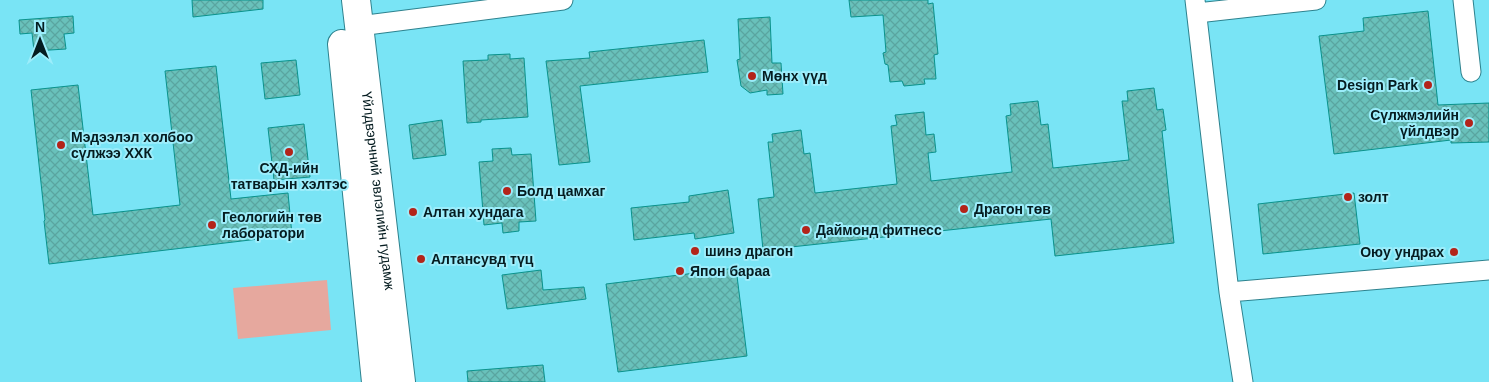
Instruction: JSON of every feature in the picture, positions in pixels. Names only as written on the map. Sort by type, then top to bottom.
[{"type":"main road","name":"Үйлдвэрчний эвлэлийн гудамж","points":[[338,0],[376,382]]},
{"type":"main road","name":"Үйлдвэрчний эвлэлийн гудамж","points":[[358,13],[400,382]]},
{"type":"street","points":[[358,13],[563,0]]},
{"type":"street","points":[[1243,382],[1229,292],[1196,7],[1316,0]]},
{"type":"street","points":[[1463,0],[1471,72]]},
{"type":"street","points":[[1229,292],[1489,270]]},
{"type":"shaded area","points":[[327,280],[331,330],[238,339],[233,288]]},
{"type":"building","points":[[192,0],[263,0],[263,9],[193,17]]},
{"type":"building","points":[[849,0],[928,0],[928,4],[933,3],[938,54],[934,55],[936,79],[924,79],[925,84],[904,86],[902,81],[890,82],[888,65],[885,64],[883,53],[886,52],[883,15],[851,17]]},
{"type":"building","points":[[1428,11],[1438,105],[1489,103],[1489,142],[1451,143],[1451,140],[1334,154],[1319,36],[1364,31],[1363,18]]},
{"type":"building","points":[[73,16],[74,33],[64,34],[66,49],[34,51],[32,33],[20,34],[19,20]]},
{"type":"building","points":[[770,17],[772,63],[781,63],[783,94],[767,95],[767,90],[750,93],[741,86],[737,60],[740,59],[738,19]]},
{"type":"building","points":[[704,40],[708,72],[580,86],[590,162],[559,165],[546,61],[590,58],[589,52]]},
{"type":"building","points":[[510,54],[510,59],[524,58],[528,117],[481,120],[481,122],[467,123],[463,61],[488,60],[488,55]]},
{"type":"building","points":[[296,60],[300,95],[265,99],[261,63]]},
{"type":"building","points":[[216,66],[231,199],[288,193],[292,235],[49,264],[31,90],[78,85],[93,215],[180,205],[165,71]]},
{"type":"building","name":"Драгон төв","points":[[1154,88],[1157,110],[1163,109],[1166,130],[1162,131],[1174,243],[1055,256],[1051,219],[763,250],[758,199],[774,197],[768,142],[773,142],[772,134],[801,130],[804,154],[810,153],[815,193],[897,184],[891,126],[897,125],[895,115],[924,112],[926,135],[934,134],[936,152],[928,153],[931,181],[1012,172],[1006,116],[1011,115],[1010,104],[1038,101],[1041,125],[1048,124],[1053,168],[1129,160],[1122,101],[1128,101],[1127,91]]},
{"type":"building","points":[[442,120],[446,155],[413,159],[409,125]]},
{"type":"building","name":"СХД-ийн татварын хэлтэс","points":[[304,124],[310,177],[274,180],[268,128]]},
{"type":"building","name":"Болд цамхаг","points":[[511,148],[512,155],[531,154],[536,221],[519,222],[519,231],[503,233],[502,223],[484,225],[479,162],[493,161],[492,149]]},
{"type":"building","points":[[728,190],[734,233],[695,239],[694,233],[634,240],[631,208],[689,202],[689,196]]},
{"type":"building","points":[[1354,193],[1360,244],[1263,254],[1258,204]]},
{"type":"building","points":[[736,268],[747,356],[618,372],[606,284]]},
{"type":"building","points":[[541,270],[543,290],[584,287],[586,299],[507,309],[502,275]]},
{"type":"building","points":[[543,365],[545,382],[468,382],[467,371]]},
{"type":"place","name":"Мөнх үүд","points":[[752,76]]},
{"type":"place","name":"Design Park","points":[[1428,85]]},
{"type":"place","name":"Сүлжмэлийн үйлдвэр","points":[[1469,123]]},
{"type":"place","name":"Мэдээлэл холбоо сүлжээ ХХК","points":[[61,145]]},
{"type":"place","name":"СХД-ийн татварын хэлтэс","points":[[289,152]]},
{"type":"place","name":"Болд цамхаг","points":[[507,191]]},
{"type":"place","name":"золт","points":[[1348,197]]},
{"type":"place","name":"Драгон төв","points":[[964,209]]},
{"type":"place","name":"Алтан хундага","points":[[413,212]]},
{"type":"place","name":"Геологийн төв лаборатори","points":[[212,225]]},
{"type":"place","name":"Даймонд фитнесс","points":[[806,230]]},
{"type":"place","name":"шинэ драгон","points":[[695,251]]},
{"type":"place","name":"Оюу ундрах","points":[[1454,252]]},
{"type":"place","name":"Алтансувд түц","points":[[421,259]]},
{"type":"place","name":"Япон бараа","points":[[680,271]]}]
